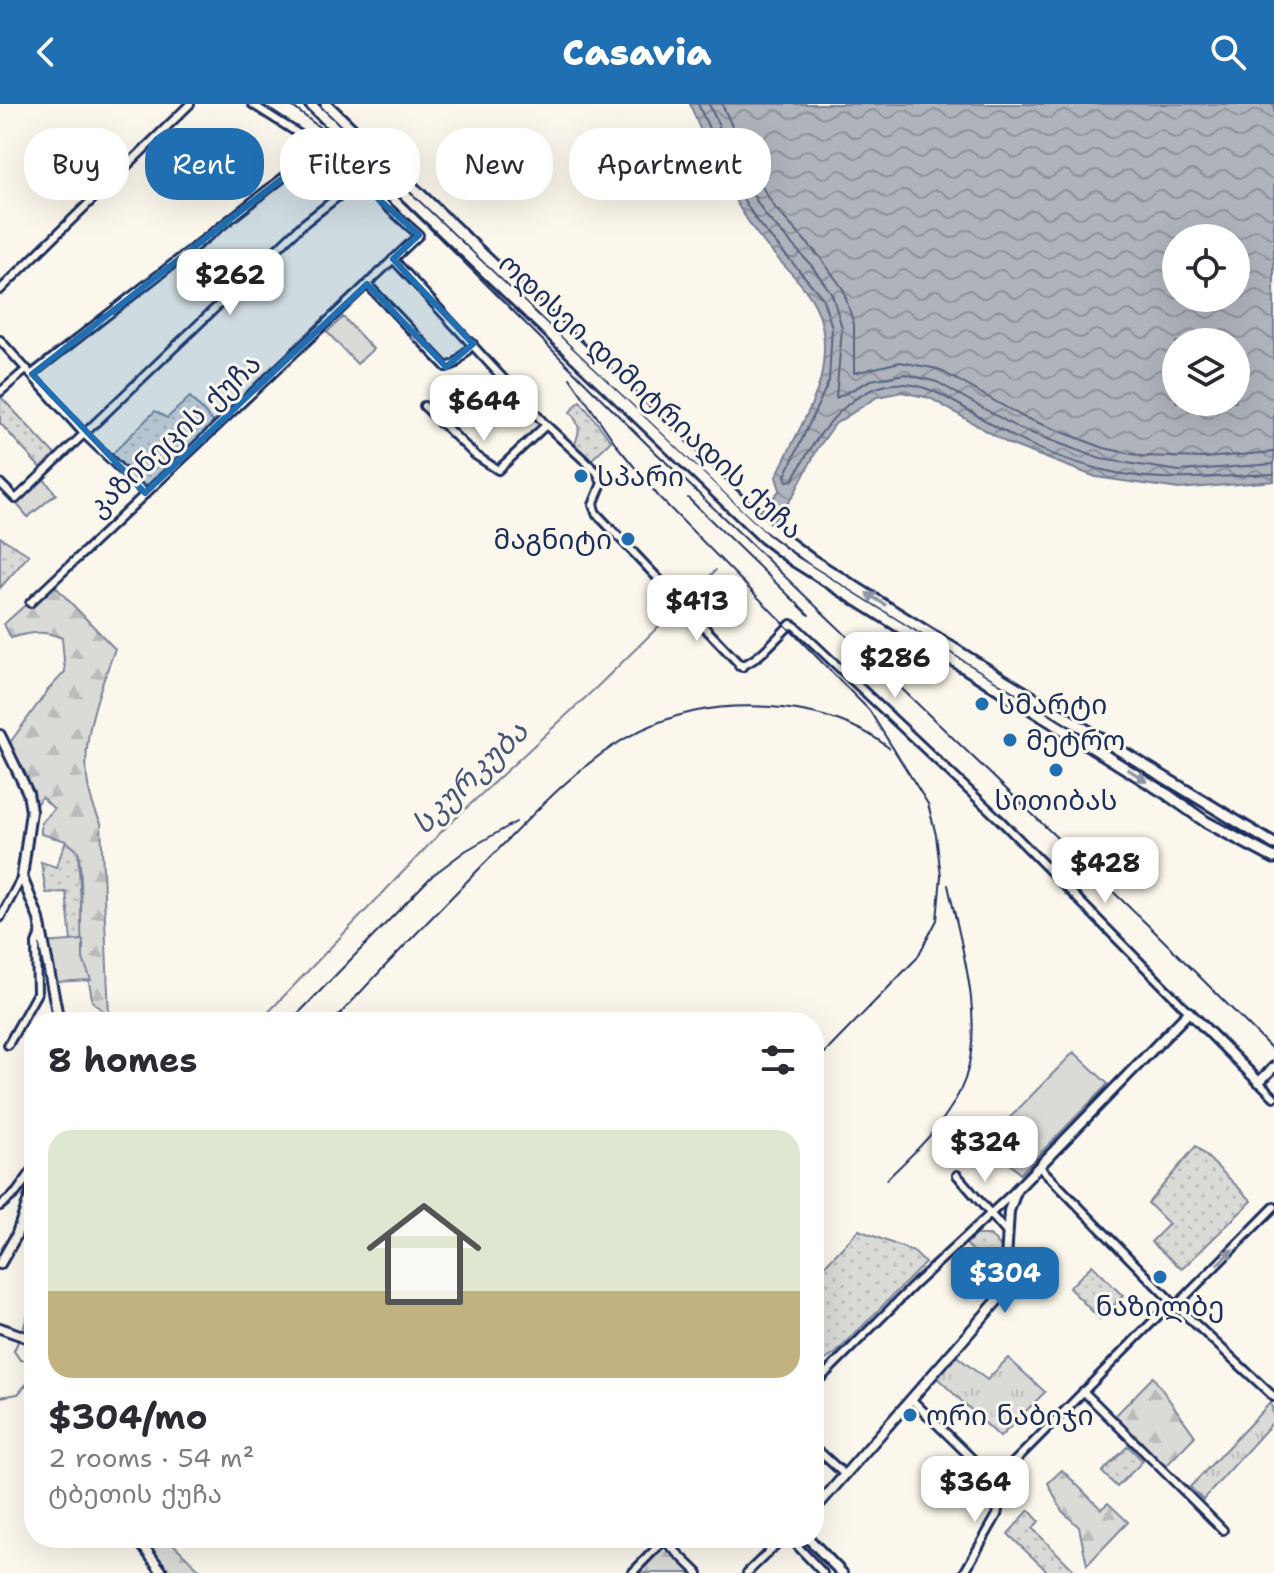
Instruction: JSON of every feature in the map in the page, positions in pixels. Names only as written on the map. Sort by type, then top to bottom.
[{"type":"main road","name":"ოდისეი დიმიტრიადის ქუჩა","points":[[310,104],[764,538],[807,569],[1214,826]]},
{"type":"main road","name":"ოდისეი დიმიტრიადის ქუჩა","points":[[326,104],[766,526],[812,560],[1224,814]]},
{"type":"main road","points":[[1193,813],[1204,802]]},
{"type":"main road","points":[[1274,844],[1224,814],[1222,821],[1214,826],[1274,858]]},
{"type":"street","points":[[129,162],[190,104]]},
{"type":"street","points":[[252,104],[290,128]]},
{"type":"street","points":[[0,392],[280,179]]},
{"type":"street","points":[[0,290],[90,200]]},
{"type":"street","points":[[0,483],[16,499],[302,225],[334,200]]},
{"type":"street","name":"კაზინეცის ქუჩა","points":[[30,603],[419,235],[381,200]]},
{"type":"street","points":[[393,259],[546,425],[600,476],[602,483],[593,505],[594,511],[739,666],[752,666],[791,624],[795,626],[999,819],[1274,1097]]},
{"type":"street","points":[[367,284],[446,367],[455,364],[473,344]]},
{"type":"street","points":[[0,340],[85,435],[145,493]]},
{"type":"street","points":[[440,423],[462,401]]},
{"type":"street","points":[[424,406],[475,455],[498,470],[546,425]]},
{"type":"street","points":[[0,735],[28,793],[31,811],[22,877],[0,918]]},
{"type":"street","points":[[22,877],[41,931],[57,1012]]},
{"type":"street","points":[[26,1012],[37,993],[36,944],[41,931]]},
{"type":"street","points":[[824,1375],[1017,1189],[1189,1012]]},
{"type":"street","points":[[8,1045],[24,1016]]},
{"type":"street","points":[[1259,1082],[1274,1067]]},
{"type":"street","points":[[1039,1166],[1174,1304],[1274,1397]]},
{"type":"street","points":[[957,1175],[1009,1236]]},
{"type":"street","points":[[0,1206],[24,1182]]},
{"type":"street","points":[[824,1499],[1004,1293],[1009,1211],[1017,1189]]},
{"type":"street","points":[[964,1573],[997,1515],[1003,1479],[1017,1457],[1274,1207]]},
{"type":"street","points":[[0,1264],[16,1236],[24,1213]]},
{"type":"street","points":[[0,1328],[24,1337]]},
{"type":"street","points":[[1083,1391],[1223,1530]]},
{"type":"street","points":[[911,1399],[990,1476],[1003,1479]]},
{"type":"street","points":[[824,1456],[845,1475]]},
{"type":"street","points":[[144,1548],[163,1573]]},
{"type":"street","points":[[632,1573],[656,1548]]},
{"type":"street","points":[[674,1548],[698,1573]]},
{"type":"street","points":[[747,1573],[773,1548]]},
{"type":"street","points":[[799,1548],[821,1571],[827,1559]]},
{"type":"street","points":[[817,1548],[842,1573]]},
{"type":"highlighted area","points":[[321,148],[419,235],[393,259],[473,344],[446,367],[367,284],[145,493],[32,374]]},
{"type":"green space","points":[[416,200],[764,529],[807,562],[1191,801],[1188,803],[805,563],[763,531]]},
{"type":"green space","points":[[343,317],[373,349],[357,364],[327,332]]},
{"type":"green space","points":[[0,396],[59,459],[44,472],[0,423]]},
{"type":"green space","points":[[190,397],[215,424],[144,489],[111,455],[155,411],[167,418]]},
{"type":"green space","points":[[580,401],[611,441],[588,463],[573,448],[579,430],[570,412]]},
{"type":"green space","points":[[43,478],[56,494],[28,517],[15,502]]},
{"type":"green space","points":[[0,537],[29,555],[0,588]]},
{"type":"green space","points":[[51,582],[115,649],[93,714],[86,758],[87,780],[101,823],[109,1012],[92,1001],[83,958],[78,851],[66,841],[41,834],[41,823],[54,809],[42,797],[34,807],[6,748],[65,672],[62,638],[37,633],[11,638],[4,624]]},
{"type":"green space","points":[[66,841],[78,851],[83,940],[71,941],[66,892],[46,893],[41,862],[56,867]]},
{"type":"green space","points":[[83,940],[83,959],[91,980],[53,982],[43,943]]},
{"type":"green space","points":[[1074,1052],[1108,1084],[1020,1174],[987,1141]]},
{"type":"green space","points":[[1196,1146],[1252,1201],[1182,1269],[1151,1242],[1169,1224],[1148,1203]]},
{"type":"green space","points":[[859,1230],[914,1252],[925,1263],[835,1354],[824,1361],[824,1267]]},
{"type":"green space","points":[[975,1235],[990,1235],[1004,1251],[1001,1278],[966,1244]]},
{"type":"green space","points":[[1092,1265],[1123,1296],[1100,1319],[1069,1288]]},
{"type":"green space","points":[[954,1354],[987,1380],[1008,1358],[1045,1392],[1000,1437],[936,1377]]},
{"type":"green space","points":[[1153,1377],[1195,1436],[1164,1468],[1113,1418]]},
{"type":"green space","points":[[1271,1402],[1274,1421],[1203,1500],[1190,1487]]},
{"type":"green space","points":[[1128,1446],[1143,1461],[1117,1487],[1102,1472]]},
{"type":"green space","points":[[1062,1470],[1101,1509],[1108,1503],[1128,1522],[1087,1565],[1079,1527],[1062,1511],[1048,1483]]},
{"type":"green space","points":[[1029,1510],[1039,1521],[1033,1529],[1073,1569],[1070,1573],[1049,1573],[1008,1534]]},
{"type":"green space","points":[[150,1548],[177,1548],[203,1573],[172,1573]]},
{"type":"green space","points":[[662,1548],[668,1548],[694,1573],[638,1573]]},
{"type":"water","points":[[690,104],[1274,104],[1274,481],[1179,489],[1096,477],[1009,444],[930,398],[902,392],[877,397],[835,424],[818,448],[793,496],[774,520],[758,505],[771,500],[780,490],[776,477],[818,387],[824,348],[822,326],[816,307],[806,291],[765,244],[736,200],[771,200],[771,128],[700,128]]},
{"type":"waterway","name":"სკურკუბა","points":[[269,1012],[447,826],[599,685],[716,570]]},
{"type":"waterway","name":"სკურკუბა","points":[[22,1333],[24,1326]]},
{"type":"waterway","name":"სკურკუბა","points":[[19,1339],[14,1351],[20,1360],[24,1360]]},
{"type":"waterway","name":"სკურკუბა","points":[[0,1397],[18,1394],[24,1387]]},
{"type":"railway","points":[[289,104],[358,157],[648,445],[1153,930],[1274,1051]]},
{"type":"railway","points":[[570,378],[618,447],[659,497],[869,710],[928,804],[941,876],[937,920],[917,958],[824,1054]]},
{"type":"railway","points":[[688,498],[809,615]]},
{"type":"railway","points":[[342,1012],[549,798],[614,746],[649,726],[688,713],[732,707],[782,708],[838,720],[865,732],[889,748]]},
{"type":"railway","points":[[300,1012],[433,875],[465,851],[516,822]]},
{"type":"railway","points":[[886,1180],[931,1134],[951,1108],[965,1079],[971,1056],[973,1032],[969,982],[948,885]]},
{"type":"place","name":"სპარი","points":[[581,476]]},
{"type":"place","name":"მაგნიტი","points":[[628,539]]},
{"type":"place","name":"სმარტი","points":[[982,704]]},
{"type":"place","name":"მეტრო","points":[[1010,740]]},
{"type":"place","name":"სითიბას","points":[[1056,770]]},
{"type":"place","name":"ნაზილბე","points":[[1160,1277]]},
{"type":"place","name":"ორი ნაბიჯი","points":[[910,1415]]}]
